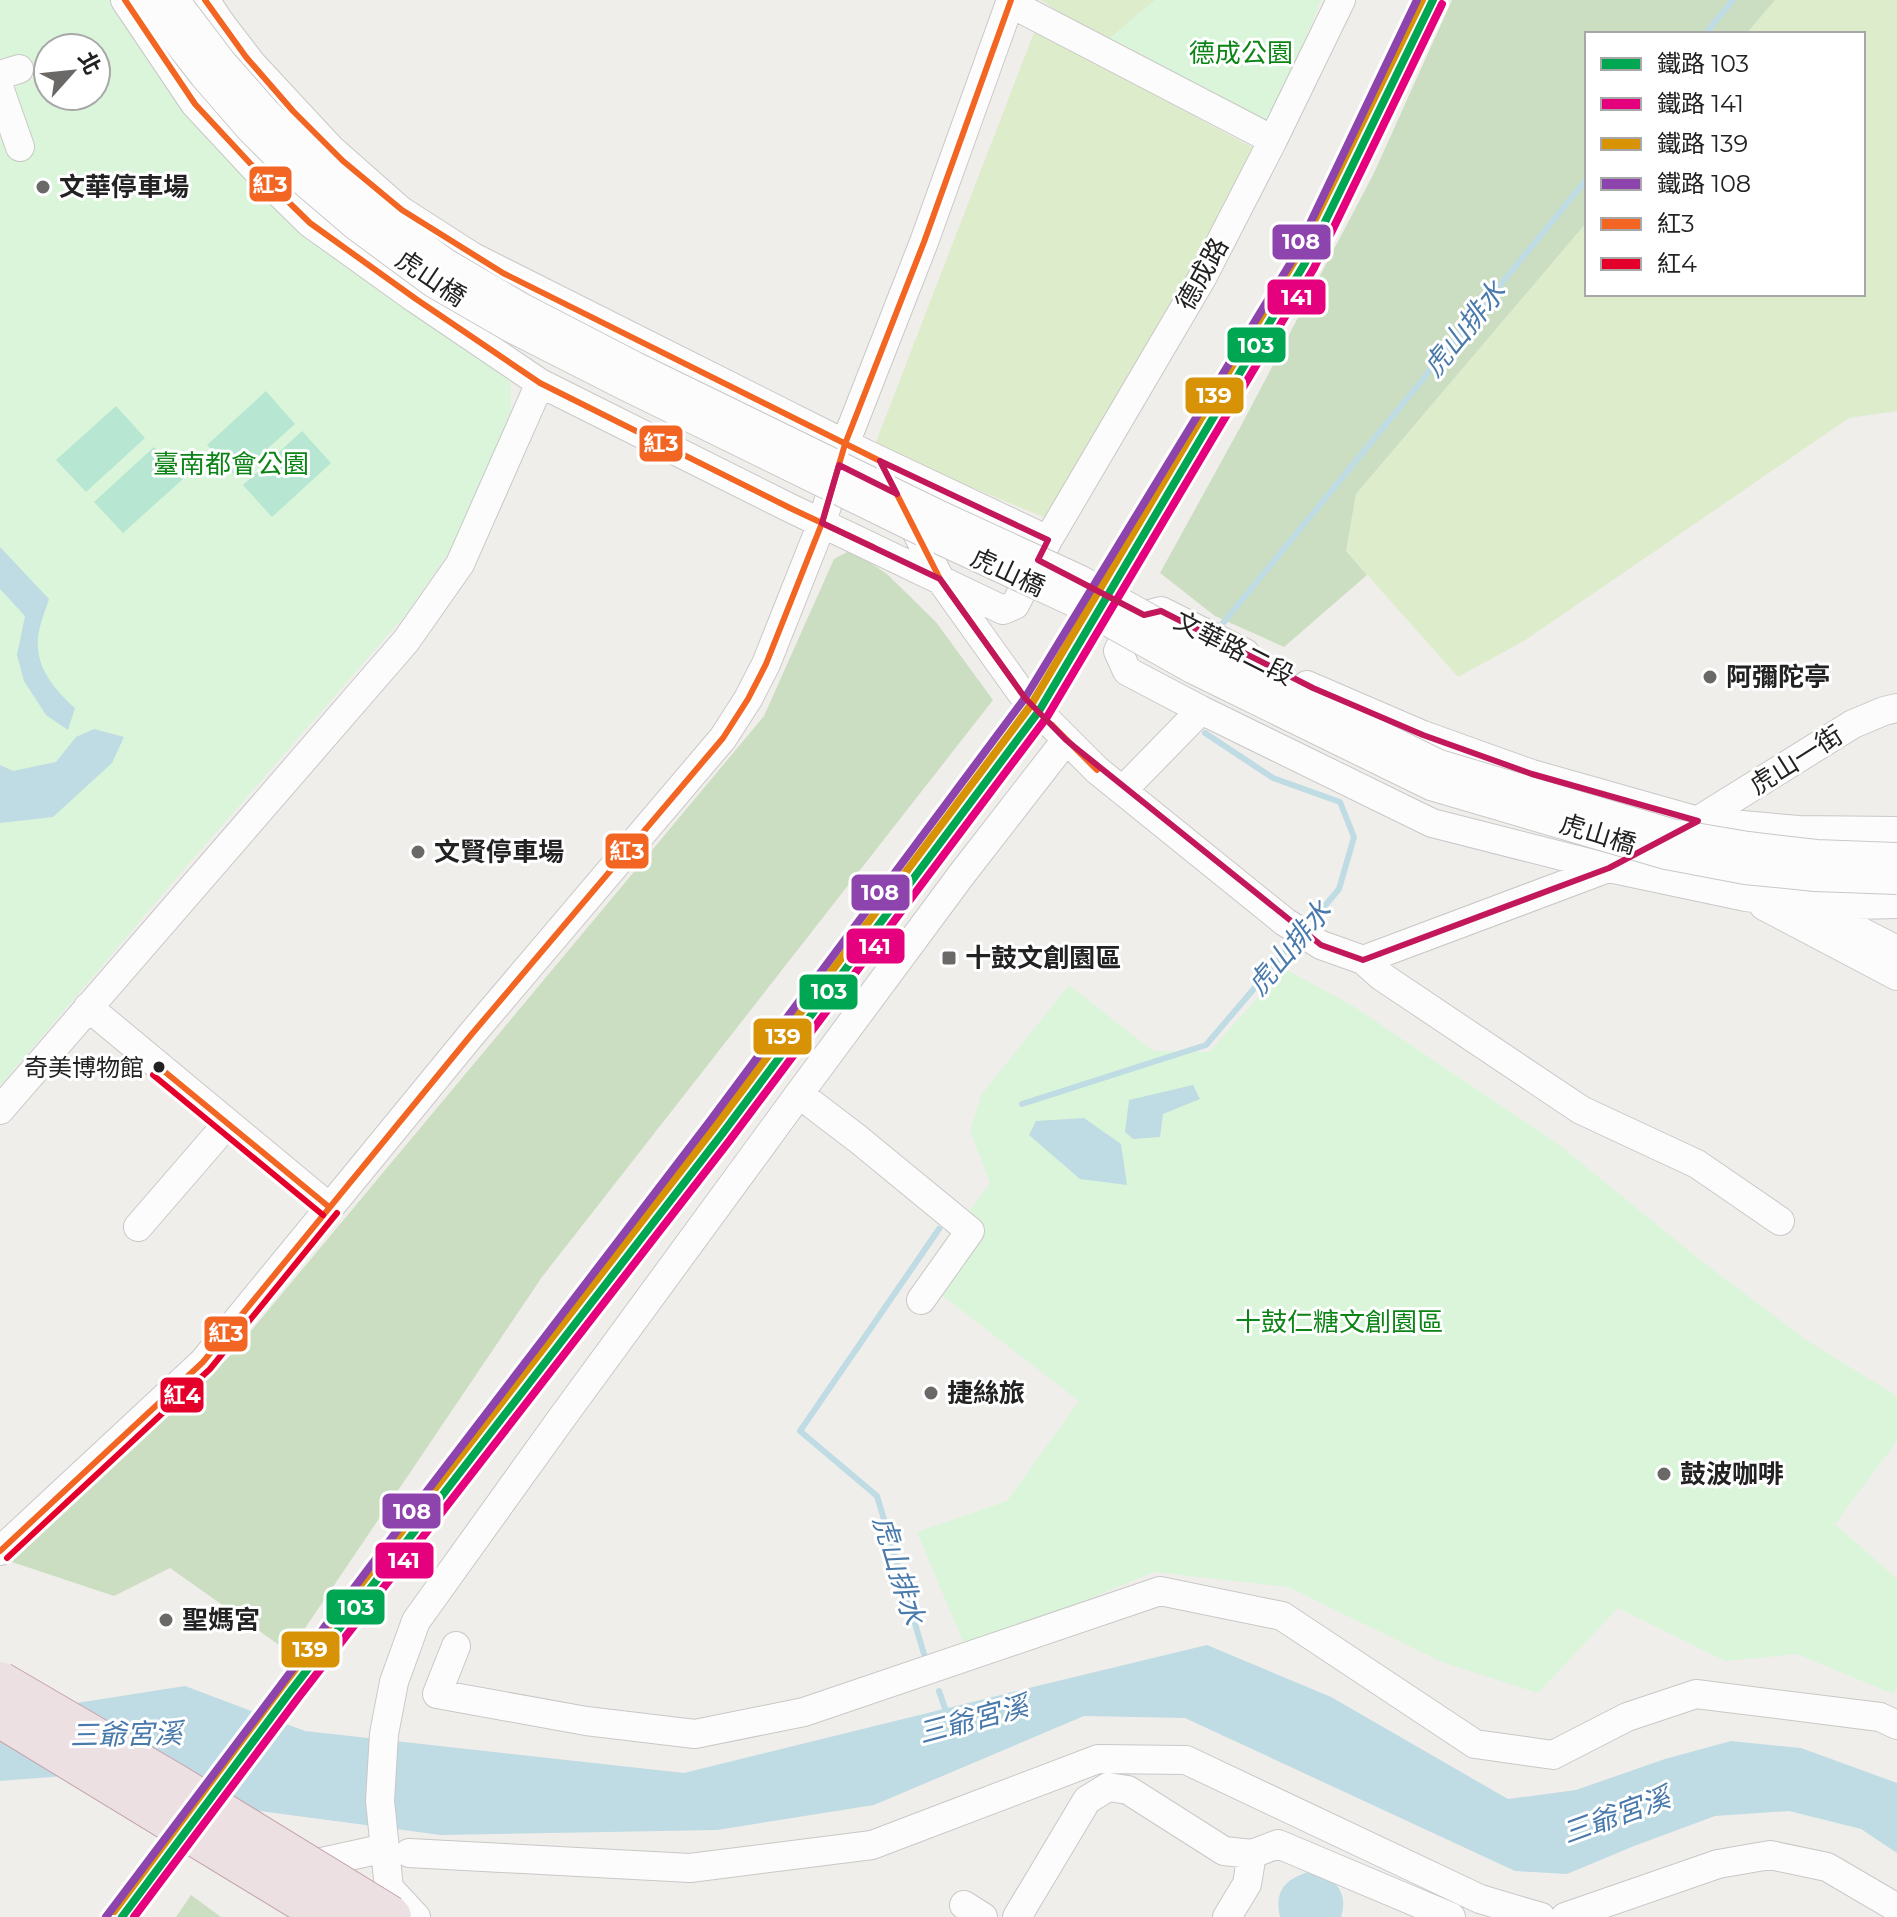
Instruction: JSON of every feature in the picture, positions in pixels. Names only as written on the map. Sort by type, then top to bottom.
[{"type":"highway","points":[[0,1683],[173,1784],[390,1917]]},
{"type":"highway","points":[[0,1716],[330,1917]]},
{"type":"street","points":[[125,0],[195,104],[262,176],[310,223],[416,299],[540,383],[1003,610],[1015,605],[1048,540],[845,444],[473,257],[400,210],[331,149],[252,64],[205,0]]},
{"type":"street","name":"虎山橋","points":[[147,0],[195,66],[250,129],[295,174],[357,227],[433,283],[511,328],[625,386],[1071,601],[1192,669],[1431,786],[1666,855],[1759,871],[1897,880]]},
{"type":"street","name":"虎山橋","points":[[175,0],[222,62],[267,113],[372,209],[446,263],[523,308],[635,366],[942,516],[1081,580],[1203,648],[1439,764],[1671,833],[1803,852],[1897,857]]},
{"type":"street","name":"德成路","points":[[1048,540],[1202,278],[1341,0]]},
{"type":"street","points":[[0,1551],[203,1362],[471,1035],[723,738],[766,664],[822,523],[845,444],[924,242],[1011,2],[1273,140]]},
{"type":"street","points":[[0,90],[20,147]]},
{"type":"street","points":[[0,1110],[406,641],[460,564],[540,383]]},
{"type":"street","points":[[880,461],[940,579],[1025,698],[1097,770],[1285,922],[1321,945],[1363,960],[1381,976],[1581,1110],[1697,1164],[1780,1221]]},
{"type":"street","name":"文華路二段","points":[[1698,821],[1532,774],[1423,735],[1313,688],[1161,611],[1135,618],[1118,651],[1127,671],[1432,823],[1609,868],[1746,897]]},
{"type":"street","name":"虎山一街","points":[[1698,821],[1853,724],[1897,708]]},
{"type":"street","points":[[1123,790],[1201,710]]},
{"type":"street","points":[[373,1917],[384,1734],[394,1682],[416,1621],[799,1094],[1066,740]]},
{"type":"street","points":[[1363,960],[1609,868],[1698,821],[1798,830],[1897,831]]},
{"type":"street","points":[[1746,897],[1813,906],[1897,904]]},
{"type":"street","points":[[1746,897],[1897,976]]},
{"type":"street","points":[[1813,906],[1897,950]]},
{"type":"street","points":[[88,1007],[329,1207]]},
{"type":"street","points":[[799,1094],[970,1231],[921,1300]]},
{"type":"street","points":[[138,1227],[227,1124]]},
{"type":"street","points":[[456,1646],[437,1694],[586,1721],[695,1734],[804,1712],[1160,1591],[1282,1616],[1475,1744],[1553,1755],[1627,1717],[1696,1694],[1880,1717],[1897,1725]]},
{"type":"street","points":[[409,1853],[690,1868],[872,1845],[1098,1759],[1186,1760],[1480,1899],[1541,1917]]},
{"type":"street","points":[[1017,1917],[1087,1800],[1108,1787],[1128,1790],[1224,1851],[1252,1854],[1278,1844],[1451,1917]]},
{"type":"street","points":[[294,1917],[322,1862],[377,1844]]},
{"type":"street","points":[[377,1844],[389,1888],[416,1917]]},
{"type":"street","points":[[1227,1917],[1247,1884],[1252,1854]]},
{"type":"street","points":[[1565,1917],[1718,1864],[1770,1855],[1827,1867],[1897,1908]]},
{"type":"highlighted area","points":[[880,461],[1048,540],[1038,560],[1144,615],[1161,611],[1313,688],[1423,735],[1532,774],[1698,821],[1609,868],[1363,960],[1321,945],[1066,740],[1025,698],[940,579],[822,523],[839,465],[897,494]]},
{"type":"green space","name":"臺南都會公園","points":[[0,0],[117,0],[495,359],[511,385],[511,410],[461,535],[406,614],[0,1086]]},
{"type":"green space","points":[[1041,0],[1155,0],[1104,43]]},
{"type":"green space","name":"德成公園","points":[[1155,0],[1321,0],[1269,128],[1104,43]]},
{"type":"green space","points":[[1452,0],[1775,0],[1748,32],[1585,32],[1585,224],[1356,494],[1346,551],[1367,575],[1284,647],[1215,616],[1160,573],[1374,173]]},
{"type":"green space","points":[[1775,0],[1897,0],[1897,411],[1849,418],[1524,641],[1458,677],[1346,551],[1356,494],[1585,224],[1585,296],[1865,296],[1865,32],[1748,32]]},
{"type":"green space","points":[[1035,30],[1257,150],[1194,268],[1046,518],[874,447]]},
{"type":"green space","points":[[266,391],[295,424],[236,477],[207,445]]},
{"type":"green space","points":[[116,406],[145,438],[86,492],[56,460]]},
{"type":"green space","points":[[302,431],[331,463],[272,517],[243,485]]},
{"type":"green space","points":[[154,447],[183,479],[123,533],[94,502]]},
{"type":"green space","points":[[851,550],[887,574],[936,622],[993,700],[542,1277],[289,1652],[170,1568],[114,1596],[9,1561],[230,1356],[764,716],[834,559]]},
{"type":"green space","name":"十鼓仁糖文創園區","points":[[1284,968],[1353,1006],[1557,1143],[1694,1255],[1806,1340],[1897,1396],[1897,1441],[1835,1524],[1897,1579],[1897,1688],[1893,1694],[1797,1654],[1725,1661],[1618,1608],[1538,1693],[1442,1662],[1288,1587],[1154,1572],[966,1649],[917,1532],[1007,1501],[1079,1401],[921,1279],[990,1183],[970,1131],[981,1095],[1069,985],[1153,1051],[1209,1052]]},
{"type":"green space","points":[[191,1895],[221,1917],[176,1917]]},
{"type":"water","points":[[0,547],[49,599],[39,630],[39,658],[51,682],[75,708],[68,730],[46,715],[24,681],[17,655],[25,616],[0,589]]},
{"type":"water","points":[[94,729],[124,737],[112,763],[53,817],[0,823],[0,765],[13,771],[56,762],[76,737]]},
{"type":"water","points":[[1193,1085],[1200,1099],[1163,1114],[1160,1137],[1133,1139],[1125,1132],[1129,1100]]},
{"type":"water","points":[[1084,1118],[1121,1144],[1127,1185],[1080,1179],[1029,1135],[1036,1121]]},
{"type":"water","name":"三爺宮溪","points":[[1207,1645],[1331,1697],[1508,1799],[1576,1790],[1665,1759],[1731,1741],[1801,1748],[1897,1783],[1897,1853],[1861,1829],[1789,1811],[1715,1816],[1567,1874],[1515,1871],[1185,1718],[1084,1716],[874,1805],[717,1830],[441,1835],[252,1810],[153,1769],[0,1781],[0,1715],[185,1686],[305,1731],[684,1773]]},
{"type":"water","points":[[1312,1871],[1338,1887],[1343,1900],[1341,1917],[1280,1917],[1279,1899],[1284,1886],[1295,1877]]},
{"type":"waterway","name":"虎山排水","points":[[1707,32],[1733,0]]},
{"type":"waterway","name":"虎山排水","points":[[1219,628],[1585,181]]},
{"type":"waterway","name":"虎山排水","points":[[1205,733],[1273,778],[1340,802],[1354,837],[1339,889],[1308,926]]},
{"type":"waterway","name":"虎山排水","points":[[1022,1104],[1206,1045],[1298,937]]},
{"type":"waterway","name":"虎山排水","points":[[924,1654],[877,1496],[800,1431],[939,1229]]},
{"type":"waterway","name":"虎山排水","points":[[939,1691],[947,1714]]},
{"type":"rail line","name":"108","points":[[106,1917],[710,1121],[1025,698],[1293,259],[1417,0]]},
{"type":"rail line","name":"139","points":[[114,1911],[282,1686],[714,1128],[1031,705],[1296,258],[1422,0]]},
{"type":"rail line","name":"103","points":[[122,1917],[290,1692],[722,1134],[1039,711],[1305,263],[1433,0]]},
{"type":"rail line","name":"141","points":[[134,1917],[298,1698],[730,1140],[1047,717],[1314,268],[1442,4]]},
{"type":"transit line","name":"紅3","points":[[125,0],[195,104],[310,223],[540,383],[873,547]]},
{"type":"transit line","name":"紅3","points":[[205,0],[246,57],[293,111],[343,161],[402,210],[503,273],[880,461],[940,579],[1025,698],[1097,770]]},
{"type":"transit line","name":"紅3","points":[[0,1551],[203,1362],[471,1035],[723,738],[766,664],[822,523],[845,444],[924,242],[1011,0]]},
{"type":"transit line","name":"紅3","points":[[159,1067],[329,1207]]},
{"type":"transit line","name":"紅4","points":[[153,1075],[323,1215]]},
{"type":"transit line","name":"紅4","points":[[7,1558],[210,1369],[337,1213]]},
{"type":"place","name":"文華停車場","points":[[43,187]]},
{"type":"place","name":"阿彌陀亭","points":[[1710,677]]},
{"type":"place","name":"文賢停車場","points":[[418,852]]},
{"type":"place","name":"十鼓文創園區","points":[[949,958]]},
{"type":"place","name":"奇美博物館","points":[[159,1067]]},
{"type":"place","name":"捷絲旅","points":[[931,1393]]},
{"type":"place","name":"鼓波咖啡","points":[[1664,1474]]},
{"type":"place","name":"聖媽宮","points":[[166,1620]]}]
